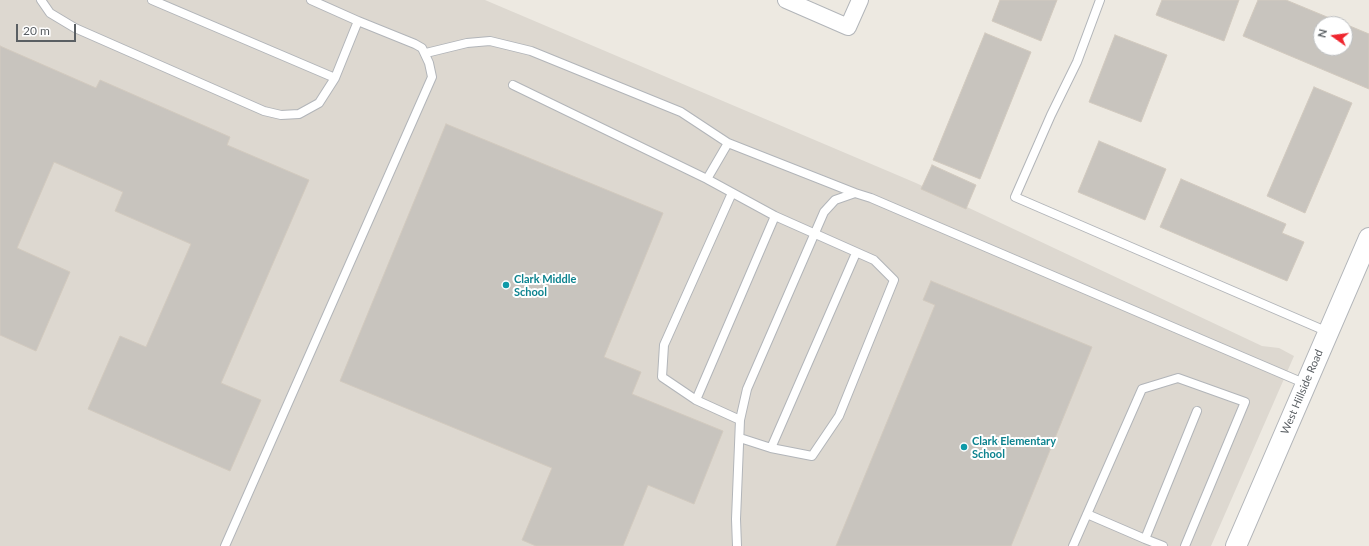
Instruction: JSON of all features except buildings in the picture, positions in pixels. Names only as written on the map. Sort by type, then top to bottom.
[{"type":"street","points":[[786,0],[848,27],[860,0]]},
{"type":"street","name":"West Hillside Road","points":[[1236,546],[1369,238]]},
{"type":"lane","points":[[41,0],[50,13],[75,28],[264,111],[280,114],[299,114],[319,103],[335,78],[358,21]]},
{"type":"lane","points":[[152,0],[335,78]]},
{"type":"lane","points":[[225,546],[432,78],[432,70],[426,53],[415,44],[311,0]]},
{"type":"lane","points":[[1100,0],[1077,62],[1051,115],[1015,197],[1328,332]]},
{"type":"lane","points":[[426,53],[467,43],[490,41],[531,51],[681,112],[728,143],[871,198],[1306,384]]},
{"type":"lane","points":[[514,85],[707,179],[775,216],[874,260],[894,280],[839,416],[812,456],[771,448],[740,438]]},
{"type":"lane","points":[[707,179],[728,143]]},
{"type":"lane","points":[[732,193],[664,346],[662,377],[696,400],[740,420]]},
{"type":"lane","points":[[737,546],[736,520],[740,420],[747,389],[824,212],[835,200],[855,193]]},
{"type":"lane","points":[[696,400],[775,216]]},
{"type":"lane","points":[[771,448],[856,252]]},
{"type":"lane","points":[[1073,546],[1142,389],[1178,378],[1245,402],[1185,546]]},
{"type":"lane","points":[[1145,539],[1197,411]]},
{"type":"lane","points":[[1087,514],[1162,546]]},
{"type":"shaded area","points":[[0,0],[485,0],[916,183],[1262,346],[1279,348],[1294,356],[1211,546],[0,546]]},
{"type":"place","name":"Clark Middle School","points":[[506,285]]},
{"type":"place","name":"Clark Elementary School","points":[[964,447]]}]
